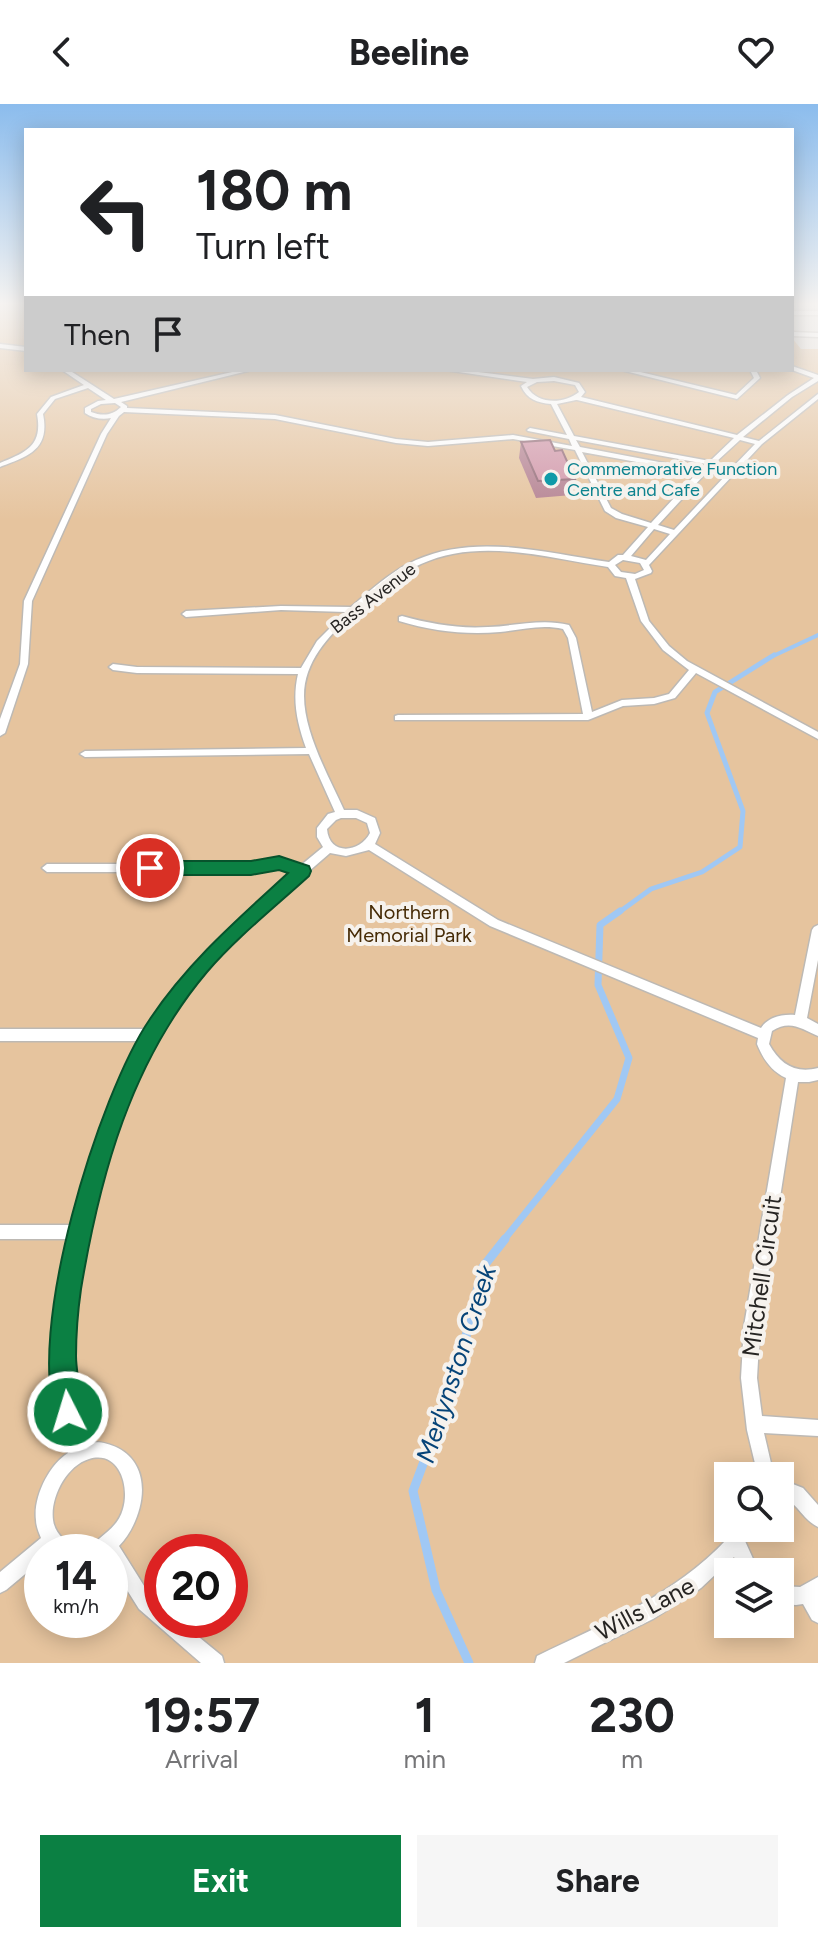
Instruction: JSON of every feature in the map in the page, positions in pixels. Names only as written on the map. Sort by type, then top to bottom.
[{"type":"lane","points":[[72,375],[124,408],[275,417],[396,441],[428,444],[513,437],[701,472],[729,472]]},
{"type":"lane","points":[[116,415],[100,417],[88,413],[88,408],[94,403],[146,395],[225,375]]},
{"type":"lane","points":[[482,375],[534,381],[570,381],[581,390],[760,443]]},
{"type":"lane","points":[[644,375],[737,397],[755,382],[755,375]]},
{"type":"lane","points":[[626,557],[701,472],[818,378]]},
{"type":"lane","points":[[512,379],[524,386],[531,397],[553,402],[577,398],[741,437]]},
{"type":"lane","points":[[524,386],[534,381]]},
{"type":"lane","points":[[91,389],[94,403]]},
{"type":"lane","points":[[0,465],[23,455],[41,439],[44,427],[40,414],[48,402],[59,395],[91,389]]},
{"type":"lane","points":[[577,398],[581,390]]},
{"type":"lane","points":[[1,728],[24,664],[28,601],[104,434],[116,415],[146,395]]},
{"type":"lane","points":[[646,564],[626,557],[616,559],[611,565],[618,574],[630,577],[646,574],[646,564],[729,472],[818,396]]},
{"type":"lane","points":[[553,402],[611,512],[673,532]]},
{"type":"lane","points":[[100,417],[104,434]]},
{"type":"lane","points":[[530,430],[712,463],[729,472]]},
{"type":"lane","points":[[541,442],[546,433]]},
{"type":"lane","name":"Bass Avenue","points":[[341,814],[301,720],[299,699],[304,671],[318,644],[353,610],[418,562],[459,551],[511,551],[611,565]]},
{"type":"lane","points":[[630,577],[639,609],[653,634],[699,673],[818,736]]},
{"type":"lane","points":[[186,614],[281,608],[353,610]]},
{"type":"lane","points":[[402,619],[444,631],[546,624],[566,627],[572,638],[588,717]]},
{"type":"lane","points":[[113,667],[133,670],[304,671]]},
{"type":"lane","points":[[398,718],[588,717],[622,703],[654,701],[672,696],[699,673]]},
{"type":"lane","points":[[85,754],[314,751]]},
{"type":"lane","points":[[341,814],[357,814],[371,821],[375,833],[369,845],[354,853],[329,848],[321,835],[322,828],[332,817],[341,814]]},
{"type":"lane","points":[[369,845],[494,923],[764,1035]]},
{"type":"lane","points":[[77,1456],[68,1412],[63,1357],[68,1292],[100,1148],[123,1089],[152,1035],[201,965],[329,848]]},
{"type":"lane","points":[[47,868],[251,868],[279,863],[302,871]]},
{"type":"lane","points":[[800,1021],[814,974],[818,930]]},
{"type":"lane","points":[[818,1031],[800,1021],[781,1019],[767,1028],[763,1044],[773,1062],[793,1075],[818,1074]]},
{"type":"lane","points":[[0,1035],[152,1035]]},
{"type":"lane","name":"Mitchell Circuit","points":[[763,1462],[749,1378],[752,1326],[793,1075]]},
{"type":"lane","points":[[0,1232],[79,1232]]},
{"type":"lane","points":[[755,1424],[818,1428]]},
{"type":"lane","points":[[53,1534],[44,1511],[47,1495],[64,1465],[91,1450],[106,1450],[118,1455],[128,1466],[133,1480],[130,1515],[119,1534]]},
{"type":"lane","points":[[794,1493],[818,1518]]},
{"type":"lane","name":"Wills Lane","points":[[544,1663],[692,1587],[716,1567],[731,1542]]},
{"type":"lane","points":[[0,1584],[24,1568]]},
{"type":"lane","points":[[128,1581],[144,1602]]},
{"type":"lane","points":[[794,1598],[813,1590],[818,1614]]},
{"type":"lane","points":[[185,1638],[215,1663]]},
{"type":"green space","name":"Northern Memorial Park","points":[[0,375],[818,375],[818,1663],[0,1663]]},
{"type":"building","points":[[550,440],[555,451],[562,450],[575,479],[538,481],[521,442]]},
{"type":"waterway","name":"Merlynston Creek","points":[[771,657],[818,635]]},
{"type":"waterway","name":"Merlynston Creek","points":[[618,913],[651,889],[702,872],[740,847],[743,811],[707,713],[715,692],[774,655]]},
{"type":"waterway","name":"Merlynston Creek","points":[[503,1241],[617,1099],[629,1058],[598,985],[600,925],[620,911]]},
{"type":"waterway","name":"Merlynston Creek","points":[[469,1663],[436,1590],[413,1491],[457,1373],[483,1267],[505,1239]]},
{"type":"place","name":"Commemorative Function Centre and Cafe","points":[[551,479]]},
{"type":"route","points":[[68,1412],[63,1357],[68,1292],[94,1170],[123,1089],[156,1027],[201,965],[302,871],[286,863],[251,868],[150,868]]}]
